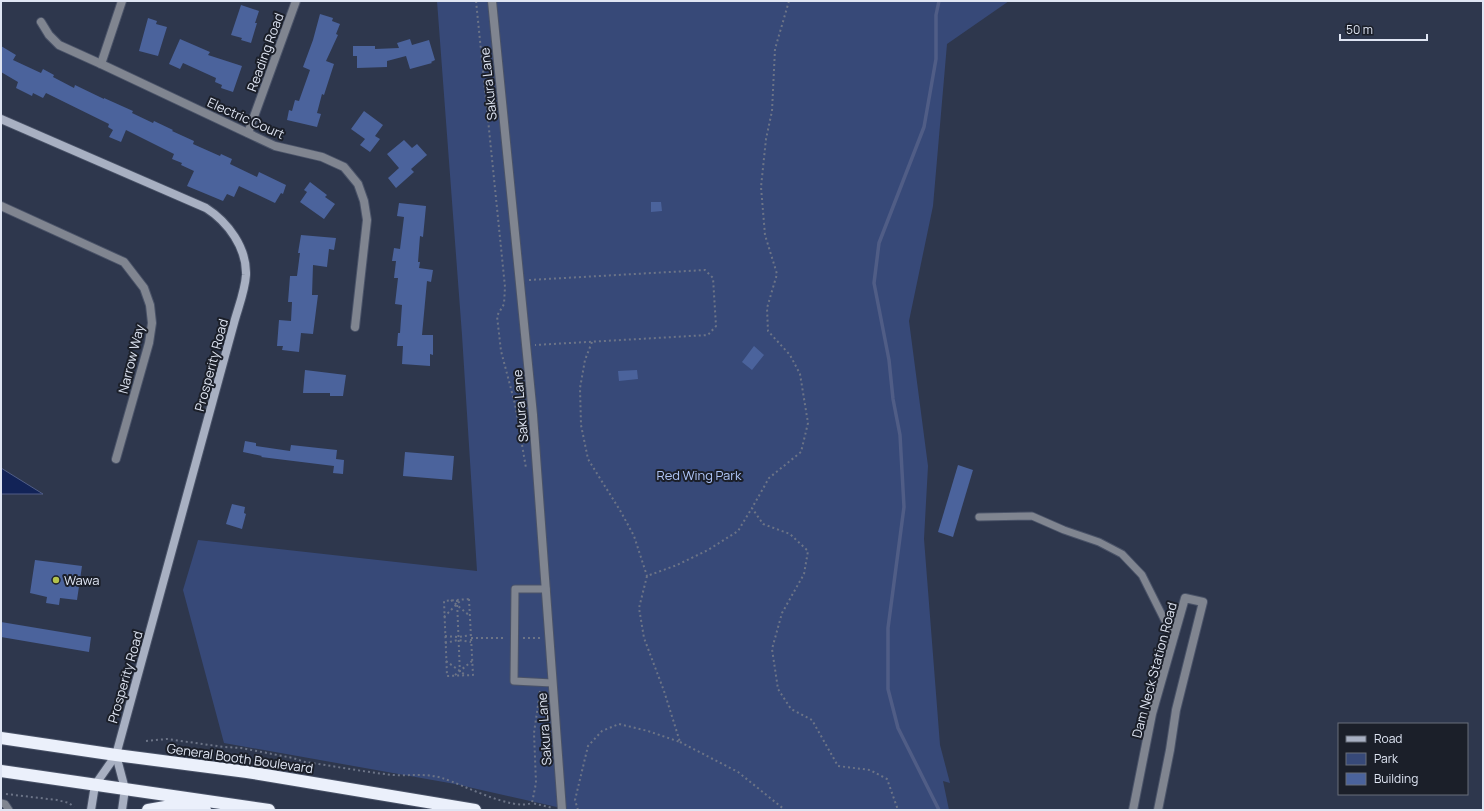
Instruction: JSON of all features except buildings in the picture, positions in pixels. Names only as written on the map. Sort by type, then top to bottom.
[{"type":"highway","name":"General Booth Boulevard","points":[[1,738],[247,772],[475,810]]},
{"type":"highway","points":[[1,771],[269,810]]},
{"type":"highway","points":[[148,810],[171,806],[205,810]]},
{"type":"street","points":[[101,64],[122,1]]},
{"type":"street","name":"Reading Road","points":[[248,133],[296,1]]},
{"type":"street","name":"Sakura Lane","points":[[492,1],[533,415],[546,588],[558,809]]},
{"type":"street","name":"Electric Court","points":[[41,22],[49,35],[59,45],[275,146],[322,157],[344,167],[358,184],[364,201],[366,220],[355,327]]},
{"type":"street","name":"Prosperity Road","points":[[1,119],[206,208],[219,216],[230,230],[238,243],[245,265],[246,276],[234,323],[116,755]]},
{"type":"street","name":"Narrow Way","points":[[1,206],[124,262],[144,288],[150,305],[152,323],[149,343],[116,459]]},
{"type":"street","name":"Dam Neck Station Road","points":[[1133,810],[1152,714],[1185,598],[1202,602],[1176,710],[1158,810]]},
{"type":"street","points":[[91,810],[94,785],[116,755]]},
{"type":"street","points":[[116,755],[125,789],[122,810]]},
{"type":"lane","points":[[978,517],[1032,516],[1064,530],[1099,542],[1122,554],[1142,575],[1165,621],[1175,633]]},
{"type":"lane","points":[[546,588],[515,589],[514,681],[552,683]]},
{"type":"lane","points":[[1,803],[5,804],[9,810]]},
{"type":"path","points":[[476,1],[505,287],[504,304],[497,316],[501,351],[515,404],[526,470]]},
{"type":"path","points":[[647,576],[677,565],[708,550],[738,531],[769,478],[801,452],[808,424],[800,374],[790,355],[768,331],[767,308],[777,274],[765,235],[761,187],[766,140],[772,111],[775,49],[789,1]]},
{"type":"path","points":[[520,280],[705,270],[714,278],[716,326],[708,335],[526,345]]},
{"type":"path","points":[[592,342],[585,360],[580,388],[581,425],[588,460],[621,512],[634,536],[647,576],[639,608],[644,638],[664,691],[680,742]]},
{"type":"path","points":[[752,508],[763,524],[790,534],[808,551],[804,574],[782,613],[772,649],[778,689],[791,709],[812,720],[838,766],[870,770],[887,779],[898,810]]},
{"type":"path","points":[[452,600],[470,616]]},
{"type":"path","points":[[456,600],[460,675]]},
{"type":"path","points":[[456,600],[469,600],[473,675],[447,676],[444,601],[456,600]]},
{"type":"path","points":[[444,617],[461,600]]},
{"type":"path","points":[[541,632],[541,638]]},
{"type":"path","points":[[445,643],[471,635]]},
{"type":"path","points":[[445,636],[471,642]]},
{"type":"path","points":[[446,661],[465,675]]},
{"type":"path","points":[[454,676],[472,661]]},
{"type":"path","points":[[532,803],[536,783],[534,733],[541,682]]},
{"type":"path","points":[[578,810],[575,800],[588,746],[602,731],[619,724],[648,731],[680,742],[738,772],[784,810]]},
{"type":"path","points":[[146,741],[166,739],[224,748],[241,748],[312,763],[394,775],[430,775],[514,804],[525,806],[532,803],[558,809]]},
{"type":"path","points":[[1,793],[57,800],[69,803],[74,807]]},
{"type":"green space","name":"Red Wing Park","points":[[437,1],[1009,1],[947,44],[933,206],[909,321],[928,466],[924,539],[940,745],[950,783],[943,781],[949,810],[570,810],[455,784],[224,743],[183,590],[198,540],[477,571],[462,335]]},
{"type":"shaded area","points":[[1,468],[43,494],[1,494]]},
{"type":"waterway","points":[[939,1],[936,15],[936,59],[924,127],[879,243],[874,283],[889,360],[893,399],[900,435],[904,507],[888,628],[888,689],[898,728],[939,810]]},
{"type":"place","name":"Wawa","points":[[56,580]]}]
